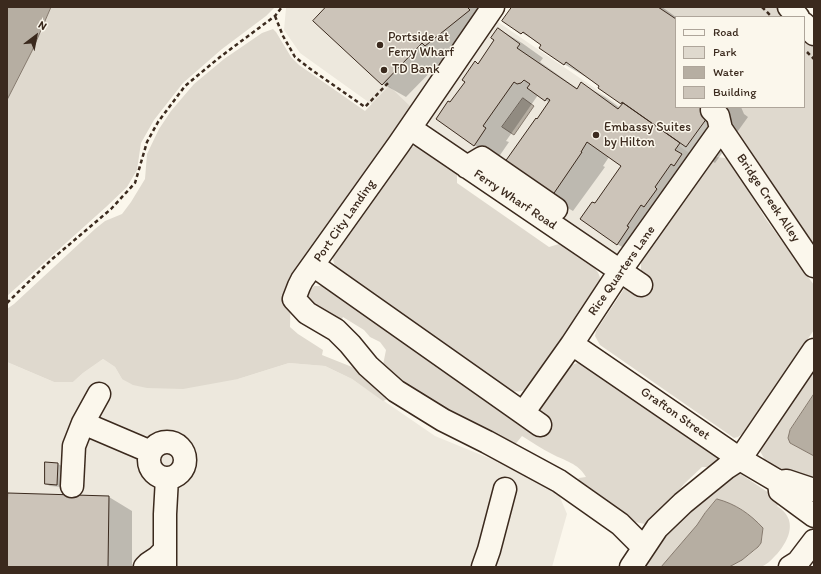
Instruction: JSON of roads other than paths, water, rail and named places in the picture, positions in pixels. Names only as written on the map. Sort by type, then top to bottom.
[{"type":"main road","points":[[789,7],[797,16]]},
{"type":"main road","points":[[807,7],[814,13]]},
{"type":"main road","name":"Port City Landing","points":[[488,15],[313,265],[532,419]]},
{"type":"main road","points":[[805,25],[814,34]]},
{"type":"main road","name":"Bridge Creek Alley","points":[[717,120],[814,266]]},
{"type":"main road","name":"Rice Quarters Lane","points":[[532,419],[572,344],[717,120]]},
{"type":"main road","name":"Ferry Wharf Road","points":[[410,128],[641,285]]},
{"type":"main road","points":[[313,265],[299,286],[294,299],[307,313],[336,330],[368,366],[396,391],[443,420],[559,481],[620,524],[644,547]]},
{"type":"main road","name":"Grafton Street","points":[[572,344],[740,459],[779,482],[787,481],[814,490]]},
{"type":"main road","points":[[631,567],[657,528],[683,503],[726,468],[740,459],[814,350]]},
{"type":"main road","points":[[72,486],[74,446],[83,423],[99,394]]},
{"type":"main road","points":[[83,423],[151,452]]},
{"type":"main road","points":[[166,442],[178,446],[184,453],[185,462],[183,468],[177,476],[167,478],[159,476],[154,472],[150,464],[151,452],[157,446],[166,442]]},
{"type":"main road","points":[[145,567],[157,558],[165,558],[167,478]]},
{"type":"main road","name":"Grafton Street","points":[[779,482],[780,491],[814,516]]},
{"type":"main road","points":[[483,567],[505,489]]},
{"type":"main road","points":[[790,567],[798,562],[814,541]]},
{"type":"water","points":[[7,7],[51,7],[32,51],[7,100]]},
{"type":"water","points":[[523,98],[534,106],[514,135],[502,127]]},
{"type":"water","points":[[814,394],[814,456],[790,443],[788,438],[790,430]]},
{"type":"water","points":[[717,499],[742,510],[763,528],[761,543],[758,547],[742,560],[729,567],[661,567],[697,525]]},
{"type":"place","name":"Portside at Ferry Wharf","points":[[380,45]]},
{"type":"place","name":"TD Bank","points":[[384,70]]},
{"type":"place","name":"Embassy Suites by Hilton","points":[[596,135]]}]
